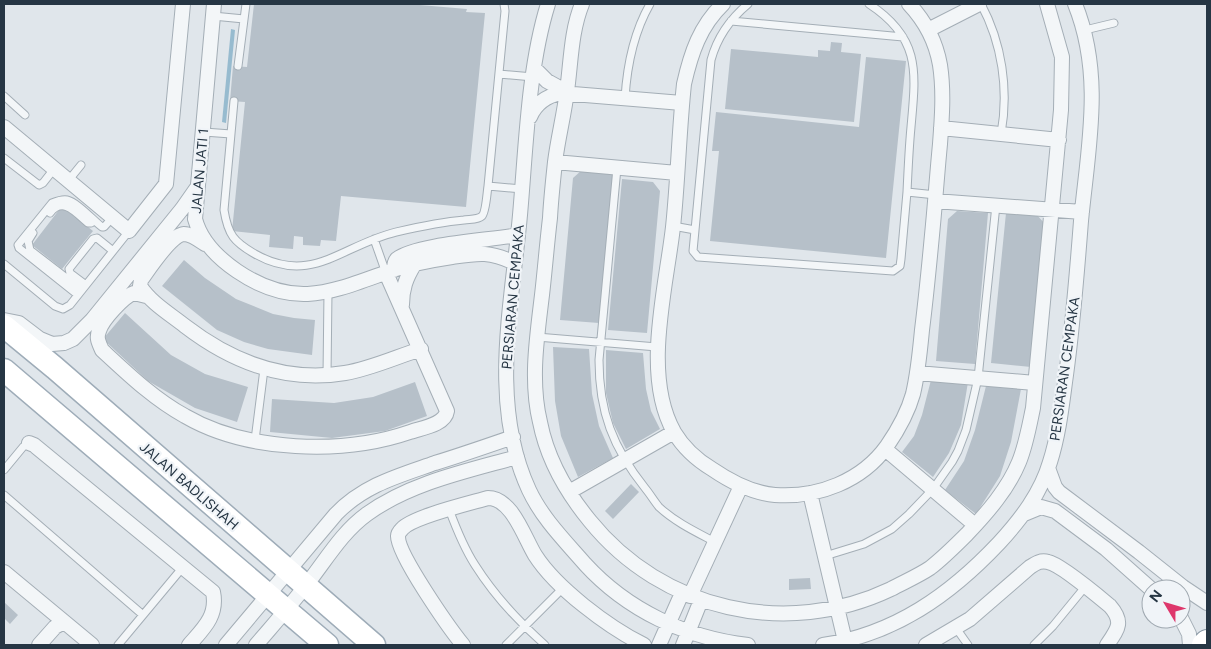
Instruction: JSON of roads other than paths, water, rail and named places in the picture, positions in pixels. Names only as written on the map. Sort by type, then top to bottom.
[{"type":"highway","points":[[1204,645],[1207,642]]},
{"type":"main road","name":"JALAN BADLISHAH","points":[[4,326],[374,645]]},
{"type":"main road","points":[[4,370],[326,645]]},
{"type":"street","points":[[4,127],[129,231],[166,184],[183,4]]},
{"type":"street","name":"PERSIARAN CEMPAKA","points":[[548,4],[533,73],[506,359],[506,386],[517,457],[529,490],[557,533],[606,584],[634,605],[669,624],[720,641],[748,645]]},
{"type":"street","points":[[582,4],[577,16],[572,44],[567,92],[555,162],[537,337],[535,387],[540,422],[548,448],[569,492],[583,513],[611,546],[639,569],[691,596],[747,611],[796,613],[838,608],[861,601],[917,576],[945,555],[975,525],[999,496],[1018,464],[1027,437],[1032,408],[1059,140],[1062,57],[1047,4]]},
{"type":"street","points":[[715,6],[696,41],[688,63],[682,104],[673,226],[657,347],[658,374],[664,407],[674,432],[688,450],[726,479],[741,486],[755,492],[788,496],[810,493],[839,485],[873,462],[885,449],[905,416],[913,395],[936,198],[942,101],[940,63],[935,45],[919,14],[909,4]]},
{"type":"street","points":[[928,30],[980,4]]},
{"type":"street","name":"PERSIARAN CEMPAKA","points":[[838,643],[898,622],[961,581],[980,563],[1024,514],[1043,482],[1060,420],[1073,322],[1092,114],[1090,71],[1085,30],[1076,4]]},
{"type":"street","name":"JALAN JATI 1","points":[[214,10],[195,219],[198,232],[206,244],[232,267],[264,287],[282,292],[296,293],[328,292],[390,271],[434,259],[491,253],[515,263]]},
{"type":"street","points":[[533,73],[567,92]]},
{"type":"street","points":[[529,120],[536,105],[542,100],[554,94],[567,92],[682,104]]},
{"type":"street","points":[[941,128],[1059,140]]},
{"type":"street","points":[[555,162],[677,173]]},
{"type":"street","points":[[198,187],[97,322],[98,341],[102,350],[158,399],[202,425],[255,440],[296,446],[344,447],[399,436],[440,421],[445,417],[447,411],[402,308],[390,271],[397,260],[426,248],[518,235]]},
{"type":"street","points":[[936,198],[1082,212]]},
{"type":"street","points":[[206,244],[186,234],[178,235],[141,280],[140,286],[146,296],[213,346],[264,369],[300,375],[327,375],[366,367],[421,349]]},
{"type":"street","points":[[402,308],[404,286],[407,276],[414,265]]},
{"type":"street","points":[[4,320],[20,323],[40,339],[52,344],[64,343],[97,322],[127,296],[134,293],[146,296]]},
{"type":"street","points":[[917,373],[1035,383]]},
{"type":"street","points":[[569,492],[674,432]]},
{"type":"street","points":[[226,645],[336,514],[353,498],[363,491],[400,475],[513,437]]},
{"type":"street","points":[[29,444],[34,445],[214,592],[214,614],[189,645]]},
{"type":"street","points":[[885,449],[975,525]]},
{"type":"street","points":[[256,645],[353,526],[373,510],[401,495],[438,480],[517,457]]},
{"type":"street","points":[[1048,468],[1055,487],[1059,492],[1140,552],[1182,587],[1207,603]]},
{"type":"street","points":[[659,645],[669,624],[691,596],[741,486]]},
{"type":"street","points":[[810,493],[838,608],[838,643]]},
{"type":"street","points":[[463,645],[424,590],[400,546],[398,536],[404,527],[449,509],[488,498],[495,498],[508,507],[541,564],[563,588],[603,620],[626,636],[644,645]]},
{"type":"street","points":[[1024,514],[1041,507],[1055,511],[1106,549],[1141,579]]},
{"type":"street","points":[[926,645],[956,628],[987,606],[1037,563],[1049,562],[1055,564],[1110,606],[1118,617],[1117,631],[1107,645]]},
{"type":"street","points":[[4,572],[92,645]]},
{"type":"street","points":[[683,645],[688,631],[691,596]]},
{"type":"street","points":[[39,645],[56,627],[64,622]]},
{"type":"street","points":[[1186,629],[1190,645]]},
{"type":"lane","points":[[238,66],[246,4]]},
{"type":"lane","points":[[234,101],[224,210],[230,235],[235,241],[268,261],[291,267],[317,264],[374,239],[421,226],[478,218],[484,213],[488,186],[505,11],[504,4]]},
{"type":"lane","points":[[625,98],[632,52],[638,29],[650,4]]},
{"type":"lane","points":[[748,4],[731,21],[715,46],[711,60],[693,251],[698,257],[893,271],[900,266],[902,260],[915,81],[913,60],[903,37],[887,17],[869,4]]},
{"type":"lane","points":[[980,4],[996,38],[1002,69],[1004,119],[1001,134]]},
{"type":"lane","points":[[214,10],[244,18]]},
{"type":"lane","points":[[731,21],[903,37]]},
{"type":"lane","points":[[1085,30],[1114,23]]},
{"type":"lane","points":[[499,74],[533,73]]},
{"type":"lane","points":[[4,96],[25,115]]},
{"type":"lane","points":[[204,132],[232,134]]},
{"type":"lane","points":[[4,158],[39,185],[43,183],[54,169]]},
{"type":"lane","points":[[68,181],[81,165]]},
{"type":"lane","points":[[617,168],[600,341],[599,383],[606,418],[624,460],[660,507],[687,527],[715,542]]},
{"type":"lane","points":[[488,186],[522,189]]},
{"type":"lane","points":[[907,192],[936,198]]},
{"type":"lane","points":[[825,556],[864,544],[892,529],[933,489],[952,462],[962,442],[978,378],[996,205]]},
{"type":"lane","points":[[82,290],[30,250],[28,241],[57,206],[67,206],[89,223],[94,221],[102,227],[113,217]]},
{"type":"lane","points":[[673,226],[695,230]]},
{"type":"lane","points":[[4,264],[59,308],[67,308],[129,231]]},
{"type":"lane","points":[[82,290],[69,269],[93,239],[97,238],[113,251]]},
{"type":"lane","points":[[374,239],[390,271]]},
{"type":"lane","points":[[327,375],[328,292]]},
{"type":"lane","points":[[537,337],[657,347]]},
{"type":"lane","points":[[255,440],[264,369]]},
{"type":"lane","points":[[4,470],[23,447],[29,444]]},
{"type":"lane","points":[[4,495],[143,616]]},
{"type":"lane","points":[[449,509],[475,565],[504,604],[545,645]]},
{"type":"lane","points":[[118,645],[183,566]]},
{"type":"lane","points":[[1034,645],[1054,626],[1085,587]]},
{"type":"lane","points":[[506,645],[563,588]]},
{"type":"lane","points":[[956,628],[968,645]]},
{"type":"water","points":[[231,29],[235,30],[226,123],[222,122]]}]
